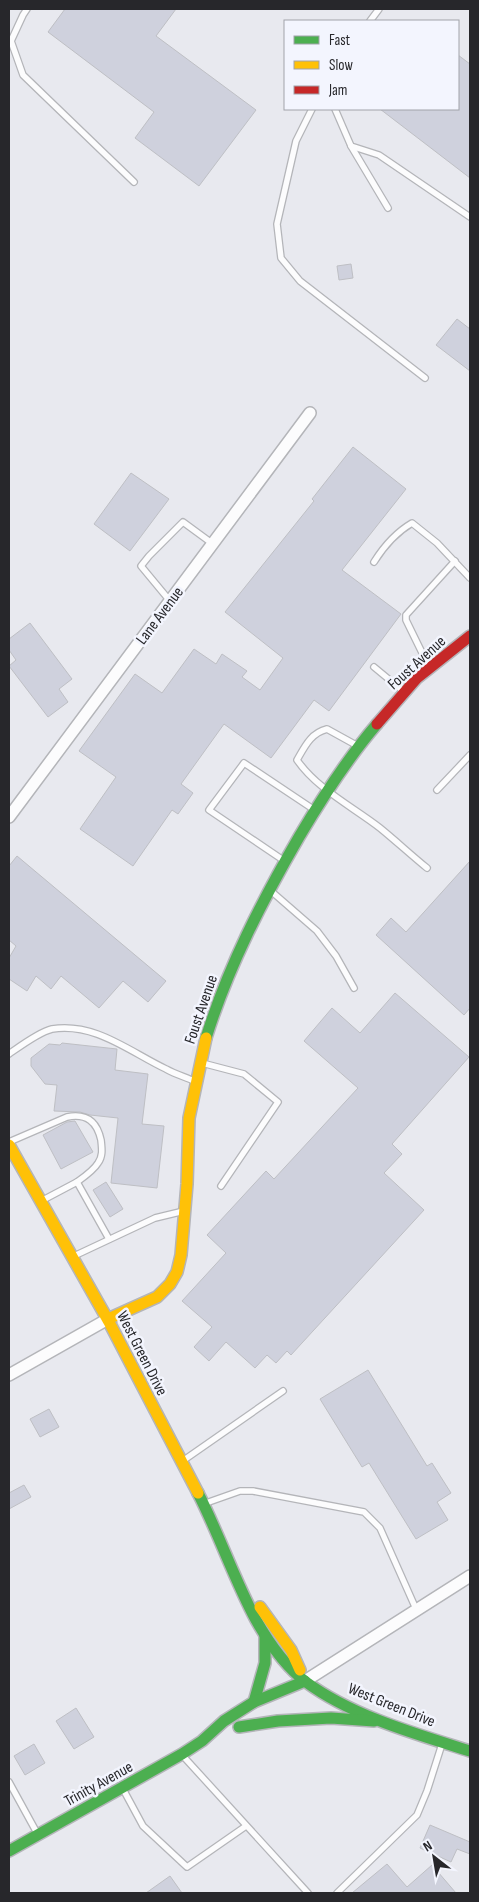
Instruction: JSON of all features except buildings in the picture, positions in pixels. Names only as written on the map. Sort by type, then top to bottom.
[{"type":"street","name":"Lane Avenue","points":[[9,817],[310,413]]},
{"type":"street","name":"Foust Avenue","points":[[9,1375],[108,1319],[157,1297],[170,1284],[177,1272],[181,1255],[189,1118],[200,1062],[219,997],[247,935],[285,861],[315,810],[358,746],[404,692],[429,668],[470,636]]},
{"type":"street","name":"West Green Drive","points":[[9,1144],[108,1319],[204,1504],[265,1636],[282,1658],[305,1681],[350,1706],[387,1722],[470,1751]]},
{"type":"street","name":"Trinity Avenue","points":[[202,1741],[239,1727],[305,1681],[470,1576]]},
{"type":"street","name":"West Green Drive","points":[[238,1581],[253,1595],[264,1614],[291,1650],[305,1681]]},
{"type":"street","points":[[254,1702],[265,1663],[265,1636]]},
{"type":"street","name":"Trinity Avenue","points":[[9,1851],[182,1754],[202,1741],[224,1720],[254,1702],[305,1681]]},
{"type":"street","points":[[239,1727],[278,1721],[331,1718],[387,1722]]},
{"type":"lane","points":[[27,9],[22,15],[11,41],[23,75],[134,182]]},
{"type":"lane","points":[[371,20],[379,9]]},
{"type":"lane","points":[[312,110],[296,141],[277,224],[281,258],[300,281],[425,378]]},
{"type":"lane","points":[[336,110],[351,146],[388,208]]},
{"type":"lane","points":[[351,146],[379,155],[470,217]]},
{"type":"lane","points":[[170,601],[142,566],[155,549],[183,522],[212,544]]},
{"type":"lane","points":[[374,562],[385,545],[400,530],[412,523],[455,560],[470,578]]},
{"type":"lane","points":[[429,668],[406,620],[406,615],[455,560]]},
{"type":"lane","points":[[374,667],[404,692]]},
{"type":"lane","points":[[358,746],[327,728],[308,740],[297,760],[305,771],[328,791],[381,829],[427,868]]},
{"type":"lane","points":[[437,790],[470,755]]},
{"type":"lane","points":[[285,861],[209,810],[244,763],[315,810]]},
{"type":"lane","points":[[269,890],[316,931],[336,956],[354,988]]},
{"type":"lane","points":[[9,1054],[23,1044],[51,1030],[74,1029],[108,1037],[166,1069],[196,1082]]},
{"type":"lane","points":[[200,1062],[244,1074],[278,1102],[222,1186]]},
{"type":"lane","points":[[9,1144],[67,1117],[76,1116],[88,1119],[98,1128],[103,1151],[98,1165],[77,1182],[41,1201]]},
{"type":"lane","points":[[77,1182],[109,1239]]},
{"type":"lane","points":[[72,1256],[155,1218],[185,1211]]},
{"type":"lane","points":[[182,1462],[283,1391]]},
{"type":"lane","points":[[204,1504],[240,1491],[253,1491],[364,1512],[380,1528],[416,1609]]},
{"type":"lane","points":[[337,1893],[417,1815],[427,1792],[442,1742]]},
{"type":"lane","points":[[182,1754],[308,1893]]},
{"type":"lane","points":[[9,1782],[38,1835]]},
{"type":"lane","points":[[122,1788],[143,1826],[187,1867],[246,1826]]},
{"type":"traffic: fast","points":[[206,1038],[235,960],[272,885],[326,793],[355,751],[377,724]]},
{"type":"traffic: fast","points":[[198,1493],[256,1620],[278,1654],[298,1676],[343,1705],[407,1731],[470,1751]]},
{"type":"traffic: fast","points":[[254,1702],[265,1663],[265,1636]]},
{"type":"traffic: fast","points":[[9,1851],[182,1754],[202,1741],[224,1721],[254,1702],[305,1681]]},
{"type":"traffic: fast","points":[[239,1727],[278,1721],[331,1718],[374,1721]]},
{"type":"traffic: slow","points":[[108,1319],[157,1297],[170,1284],[177,1272],[181,1255],[187,1184],[189,1118],[206,1038]]},
{"type":"traffic: slow","points":[[9,1145],[109,1322],[198,1493]]},
{"type":"traffic: slow","points":[[260,1607],[291,1650],[300,1670]]},
{"type":"traffic: jam","points":[[377,724],[417,678],[470,636]]}]
